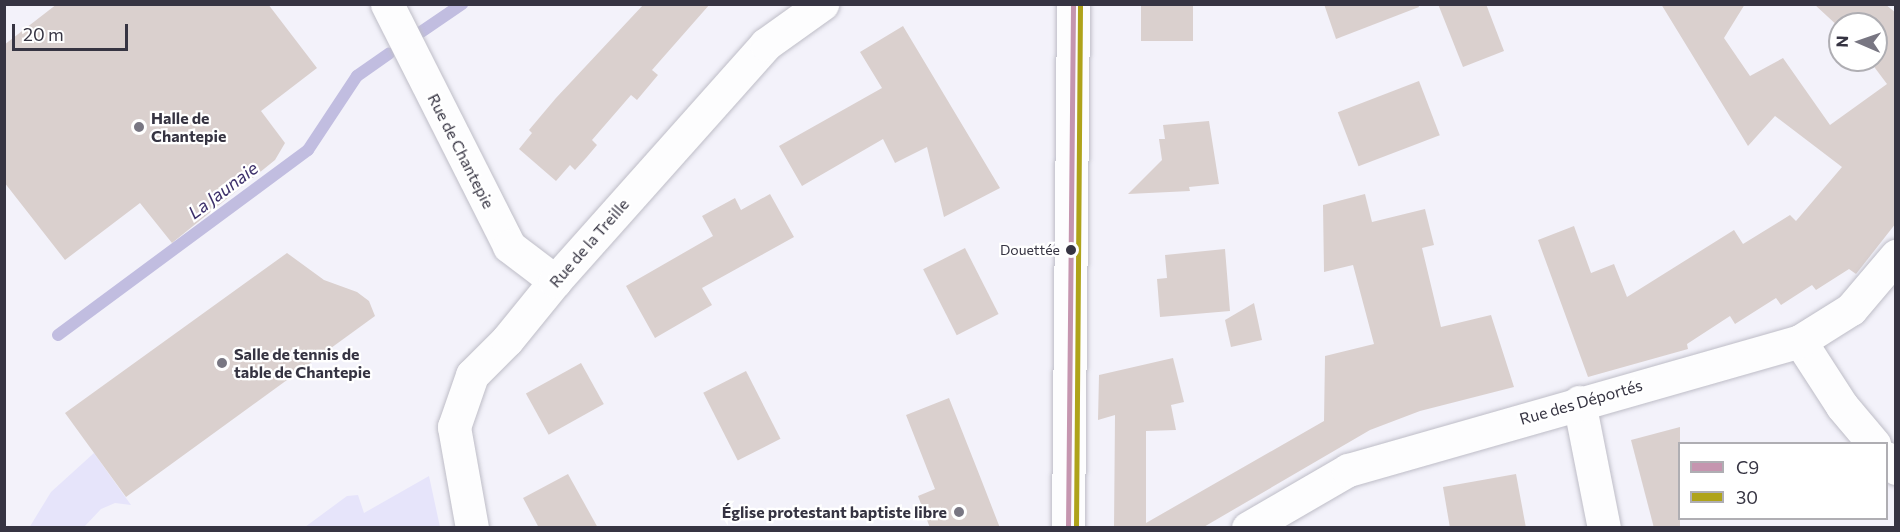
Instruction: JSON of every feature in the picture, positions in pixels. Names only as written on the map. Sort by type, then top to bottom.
[{"type":"street","name":"Rue de Chantepie","points":[[387,4],[509,246],[555,281]]},
{"type":"street","name":"Rue de la Treille","points":[[472,528],[454,428],[472,375],[507,340],[555,281],[766,44],[822,4]]},
{"type":"street","points":[[1068,528],[1073,4]]},
{"type":"street","name":"Rue des Déportés","points":[[1248,528],[1348,471],[1579,402],[1800,341],[1851,309],[1896,256]]},
{"type":"street","points":[[1800,341],[1842,406],[1872,442]]},
{"type":"street","points":[[1579,402],[1604,528]]},
{"type":"shaded area","points":[[94,453],[131,505],[115,503],[101,509],[84,527],[29,528],[51,492]]},
{"type":"shaded area","points":[[429,476],[440,527],[305,527],[347,496],[358,495],[364,513]]},
{"type":"building","name":"Halle de Chantepie","points":[[57,4],[268,4],[317,68],[261,111],[285,143],[275,160],[172,243],[140,203],[65,260],[4,182],[4,45]]},
{"type":"building","points":[[644,4],[710,4],[652,70],[658,75],[637,100],[631,95],[592,140],[597,145],[586,158],[575,170],[570,165],[556,181],[519,149],[532,133],[529,130],[556,98]]},
{"type":"building","points":[[1141,4],[1193,4],[1193,41],[1141,41]]},
{"type":"building","points":[[1324,4],[1418,4],[1419,7],[1336,39]]},
{"type":"building","points":[[1438,4],[1486,4],[1504,51],[1463,67]]},
{"type":"building","points":[[1661,4],[1745,4],[1724,38],[1750,76],[1783,58],[1830,125],[1887,84],[1878,72],[1888,72],[1888,12],[1828,12],[1828,17],[1814,4],[1885,4],[1896,13],[1896,223],[1856,274],[1849,269],[1816,290],[1812,285],[1781,305],[1776,298],[1735,324],[1730,316],[1687,344],[1688,349],[1588,377],[1538,240],[1574,226],[1591,273],[1614,264],[1627,297],[1734,230],[1743,244],[1790,215],[1796,221],[1842,167],[1775,116],[1748,146]]},
{"type":"building","points":[[903,26],[1000,188],[944,217],[927,147],[895,163],[883,139],[802,186],[779,146],[882,88],[860,52]]},
{"type":"building","points":[[1419,81],[1440,135],[1359,166],[1338,112]]},
{"type":"building","points":[[1209,121],[1219,184],[1189,187],[1190,191],[1128,194],[1162,160],[1159,139],[1165,139],[1163,125]]},
{"type":"building","points":[[770,194],[794,237],[702,288],[712,305],[655,338],[626,286],[713,236],[702,216],[735,198],[741,210]]},
{"type":"building","points":[[1365,194],[1372,222],[1425,209],[1434,245],[1422,248],[1441,327],[1491,315],[1514,387],[1420,411],[1370,430],[1202,528],[1114,528],[1115,415],[1098,420],[1099,375],[1173,358],[1184,402],[1171,405],[1176,430],[1146,431],[1146,523],[1324,421],[1325,356],[1374,344],[1353,265],[1324,272],[1323,205]]},
{"type":"building","points":[[965,248],[999,314],[957,335],[923,269]]},
{"type":"building","points":[[1225,249],[1230,311],[1160,317],[1157,279],[1167,278],[1165,255]]},
{"type":"building","name":"Salle de tennis de table de Chantepie","points":[[287,253],[324,280],[357,292],[369,301],[375,316],[126,497],[65,413]]},
{"type":"building","points":[[1254,303],[1262,340],[1231,347],[1225,320]]},
{"type":"building","points":[[581,363],[604,404],[549,435],[526,394]]},
{"type":"building","points":[[746,371],[781,439],[738,461],[703,393]]},
{"type":"building","points":[[949,398],[1000,528],[930,528],[918,496],[935,489],[906,415]]},
{"type":"building","points":[[1680,427],[1678,520],[1680,520],[1680,528],[1654,528],[1631,440]]},
{"type":"building","points":[[568,474],[598,528],[539,528],[523,498]]},
{"type":"building","points":[[1516,474],[1526,528],[1450,528],[1443,487]]},
{"type":"waterway","name":"La Jaunaie","points":[[421,32],[462,4]]},
{"type":"waterway","name":"La Jaunaie","points":[[58,335],[308,150],[357,76],[389,54]]},
{"type":"transit line","name":"C9","points":[[1068,528],[1073,4]]},
{"type":"transit line","name":"30","points":[[1076,528],[1080,4]]},
{"type":"place","name":"Halle de Chantepie","points":[[139,127]]},
{"type":"place","name":"Douettée","points":[[1071,250]]},
{"type":"place","name":"Salle de tennis de table de Chantepie","points":[[222,363]]},
{"type":"place","name":"Église protestant baptiste libre","points":[[959,512]]}]
